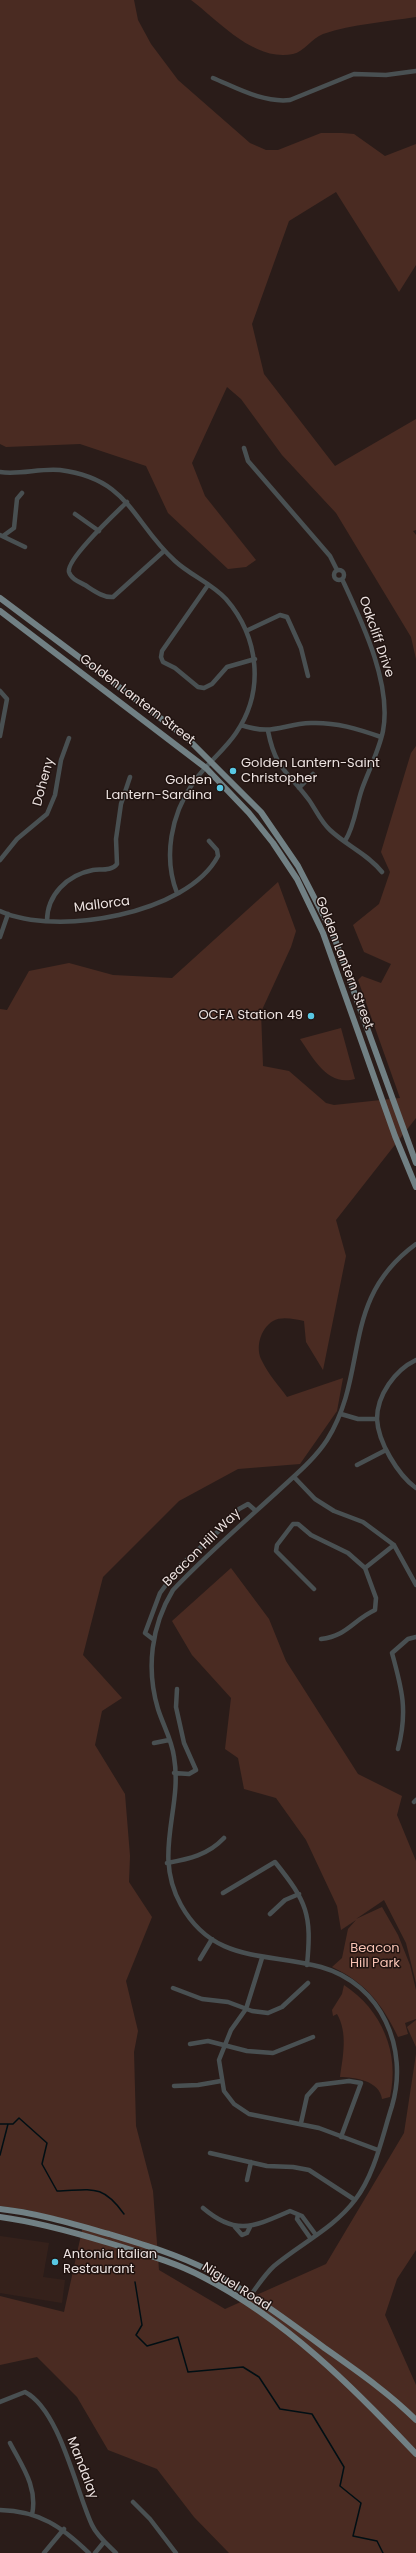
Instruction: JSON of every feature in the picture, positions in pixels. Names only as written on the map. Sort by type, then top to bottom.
[{"type":"main road","name":"Golden Lantern Street","points":[[0,598],[188,738],[261,812],[298,866],[320,905],[333,934],[416,1163]]},
{"type":"main road","name":"Golden Lantern Street","points":[[0,611],[206,768],[249,813],[288,864],[306,897],[336,967],[395,1136],[416,1187]]},
{"type":"main road","name":"Niguel Road","points":[[0,2209],[41,2215],[118,2237],[184,2259],[208,2270],[250,2296],[344,2362],[390,2396],[416,2420]]},
{"type":"main road","points":[[0,2217],[8,2210]]},
{"type":"main road","name":"Niguel Road","points":[[0,2217],[36,2223],[152,2255],[202,2277],[245,2302],[328,2365],[416,2454]]},
{"type":"street","points":[[214,78],[255,95],[282,101],[354,74],[386,75],[416,71]]},
{"type":"street","name":"Oakcliff Drive","points":[[244,448],[248,461],[330,556],[337,570],[343,573],[342,580],[380,676],[384,707],[381,737],[361,792],[353,826],[345,841]]},
{"type":"street","points":[[0,472],[51,470],[81,474],[101,482],[127,502],[164,551],[181,567],[208,584],[225,599],[246,631],[255,659],[253,694],[241,725],[187,793],[174,824],[171,842],[170,870],[177,893]]},
{"type":"street","points":[[2,535],[14,528],[17,499],[22,493]]},
{"type":"street","points":[[127,502],[82,548],[69,568],[69,574],[74,579],[109,597],[117,594],[164,551]]},
{"type":"street","points":[[75,514],[99,531]]},
{"type":"street","points":[[2,535],[25,547]]},
{"type":"street","name":"Oakcliff Drive","points":[[337,570],[334,577],[337,580],[342,580]]},
{"type":"street","points":[[208,584],[162,651],[161,657],[163,662],[204,688],[212,684],[227,668],[255,659]]},
{"type":"street","points":[[246,631],[280,615],[287,617],[301,648],[308,676]]},
{"type":"street","points":[[0,691],[7,699],[0,736]]},
{"type":"street","points":[[241,725],[268,731],[310,723],[330,723],[381,737]]},
{"type":"street","points":[[268,731],[274,757],[330,830],[372,860],[382,872]]},
{"type":"street","name":"Doheny","points":[[0,860],[17,839],[47,814],[55,795],[62,760],[69,738]]},
{"type":"street","points":[[299,788],[313,774]]},
{"type":"street","points":[[47,921],[48,906],[63,884],[81,874],[112,868],[117,864],[116,839],[121,804],[130,777]]},
{"type":"street","name":"Mallorca","points":[[0,911],[8,914],[47,921],[121,916],[147,908],[177,893],[201,878],[215,862],[218,856],[217,850],[209,841]]},
{"type":"street","points":[[0,937],[8,914]]},
{"type":"street","name":"Beacon Hill Way","points":[[245,2302],[272,2268],[342,2215],[355,2200],[369,2173],[378,2150],[398,2078],[397,2056],[392,2035],[373,2002],[358,1988],[333,1972],[307,1965],[262,1958],[224,1947],[212,1939],[194,1923],[180,1904],[171,1881],[167,1863],[168,1837],[175,1791],[174,1757],[154,1692],[151,1658],[154,1640],[163,1609],[173,1590],[294,1477],[326,1442],[341,1414],[362,1320],[372,1294],[392,1264],[416,1244]]},
{"type":"street","points":[[416,1360],[390,1382],[381,1398],[377,1419],[386,1450],[416,1488]]},
{"type":"street","points":[[341,1414],[358,1419],[377,1419]]},
{"type":"street","points":[[357,1465],[386,1450]]},
{"type":"street","points":[[294,1477],[315,1499],[334,1511],[363,1522],[394,1546],[413,1576],[416,1586]]},
{"type":"street","points":[[154,1640],[144,1633],[160,1593],[180,1566],[223,1527],[239,1509],[248,1504],[256,1511]]},
{"type":"street","points":[[314,1589],[276,1551],[277,1545],[293,1524],[298,1524],[312,1535],[348,1553],[365,1568],[372,1585],[376,1608],[359,1618],[343,1633],[321,1639]]},
{"type":"street","points":[[365,1568],[394,1546]]},
{"type":"street","points":[[398,1749],[401,1736],[404,1696],[392,1653],[408,1639],[416,1637]]},
{"type":"street","points":[[174,1773],[189,1774],[196,1770],[184,1743],[176,1707],[177,1689]]},
{"type":"street","points":[[154,1743],[169,1740]]},
{"type":"street","points":[[167,1863],[201,1855],[211,1850],[224,1838]]},
{"type":"street","points":[[223,1893],[275,1862],[299,1894],[307,1912],[311,1933],[307,1965]]},
{"type":"street","points":[[270,1914],[285,1900],[299,1894]]},
{"type":"street","points":[[200,1959],[212,1939]]},
{"type":"street","points":[[262,1958],[246,2009],[225,2044],[219,2060],[221,2080],[224,2091],[234,2104],[249,2114],[301,2123],[378,2150]]},
{"type":"street","points":[[173,1988],[202,1999],[231,2003],[258,2013],[272,2012],[282,2007],[308,1983]]},
{"type":"street","points":[[190,2044],[208,2041],[225,2044],[247,2051],[273,2053],[313,2037]]},
{"type":"street","points":[[174,2086],[198,2085],[221,2080]]},
{"type":"street","points":[[301,2123],[307,2096],[316,2084],[349,2081],[360,2083],[341,2137]]},
{"type":"street","points":[[210,2154],[267,2166],[293,2167],[309,2170],[355,2200]]},
{"type":"street","points":[[248,2180],[251,2162]]},
{"type":"street","points":[[203,2208],[222,2222],[236,2226],[250,2227],[290,2211],[298,2216],[302,2216],[316,2235]]},
{"type":"street","points":[[298,2216],[297,2219],[311,2239]]},
{"type":"street","points":[[236,2226],[242,2236],[247,2233],[250,2227]]},
{"type":"street","name":"Mandalay","points":[[0,2402],[25,2392],[33,2398],[54,2427],[92,2526],[104,2542],[116,2553]]},
{"type":"street","points":[[10,2443],[32,2486],[35,2502],[32,2515]]},
{"type":"street","points":[[134,2502],[150,2519],[176,2553]]},
{"type":"street","points":[[0,2510],[32,2515],[64,2529],[90,2553]]},
{"type":"street","points":[[44,2553],[64,2529]]},
{"type":"street","points":[[95,2553],[104,2542]]},
{"type":"shaded area","points":[[0,2236],[49,2243],[43,2277],[65,2280],[62,2303],[0,2293]]},
{"type":"green space","points":[[0,0],[134,0],[138,20],[151,44],[178,80],[250,143],[266,150],[278,150],[321,133],[354,134],[385,156],[416,144],[416,265],[399,292],[336,192],[289,221],[252,324],[264,374],[335,466],[416,419],[416,530],[413,531],[416,535],[416,659],[411,637],[336,513],[282,455],[241,399],[227,387],[192,463],[205,496],[256,560],[246,567],[228,569],[168,513],[146,466],[80,444],[6,447],[0,444]]},
{"type":"green space","points":[[191,0],[416,0],[416,17],[357,26],[323,34],[297,53],[279,55],[265,52],[238,38]]},
{"type":"green space","points":[[416,746],[416,1118],[336,1220],[346,1256],[323,1370],[306,1342],[304,1321],[284,1318],[276,1319],[265,1329],[259,1345],[260,1356],[264,1366],[287,1397],[343,1378],[337,1411],[300,1464],[238,1469],[179,1501],[103,1577],[83,1655],[122,1698],[102,1711],[95,1745],[125,1794],[130,1856],[129,1882],[152,1917],[126,1981],[138,2031],[134,2052],[136,2126],[153,2191],[159,2270],[225,2309],[326,2264],[404,2133],[416,2054],[416,2250],[397,2279],[385,2315],[416,2385],[416,2553],[229,2553],[194,2517],[157,2469],[108,2450],[77,2397],[37,2357],[0,2365],[0,2296],[64,2312],[83,2226],[28,2210],[0,2206],[0,1009],[7,1010],[29,971],[69,963],[113,975],[172,978],[278,882],[296,931],[291,947],[261,1012],[263,1066],[289,1071],[326,1103],[334,1105],[400,1098],[358,980],[362,976],[381,983],[391,964],[364,952],[353,925],[379,904],[390,872],[381,852],[411,753]]},
{"type":"green space","points":[[341,1028],[355,1079],[337,1079],[329,1075],[316,1062],[300,1039]]},
{"type":"green space","name":"Beacon Hill Park","points":[[231,1568],[269,1619],[286,1661],[358,1774],[402,1796],[397,1815],[416,1861],[416,1983],[406,1943],[384,1900],[356,1919],[382,1907],[398,1935],[410,1965],[416,1990],[416,2019],[405,2023],[408,2034],[398,2037],[386,2015],[372,1996],[354,1980],[332,1967],[342,1958],[348,1929],[356,1920],[341,1930],[337,1906],[306,1840],[276,1798],[244,1789],[238,1758],[225,1749],[231,1698],[192,1655],[172,1621]]},
{"type":"green space","points":[[344,1985],[369,2007],[385,2034],[390,2049],[392,2064],[390,2097],[382,2099],[377,2088],[366,2081],[340,2077],[344,2037],[343,2029],[337,2014],[333,2016],[332,2010],[342,1994]]},
{"type":"green space","points":[[416,2020],[416,2047],[407,2027]]},
{"type":"waterway","points":[[0,2124],[13,2124],[19,2118],[47,2143],[42,2164],[57,2191],[95,2190],[109,2197],[124,2214]]},
{"type":"waterway","points":[[0,2155],[8,2124]]},
{"type":"waterway","points":[[135,2282],[142,2325],[136,2335],[147,2346],[178,2337],[188,2372],[243,2367],[259,2377],[280,2409],[312,2414],[344,2467],[340,2486],[361,2503],[353,2536],[377,2541],[383,2553]]},
{"type":"place","name":"Golden Lantern-Saint Christopher","points":[[233,771]]},
{"type":"place","name":"Golden Lantern-Sardina","points":[[220,788]]},
{"type":"place","name":"OCFA Station 49","points":[[311,1016]]},
{"type":"place","name":"Antonia Italian Restaurant","points":[[55,2262]]}]
